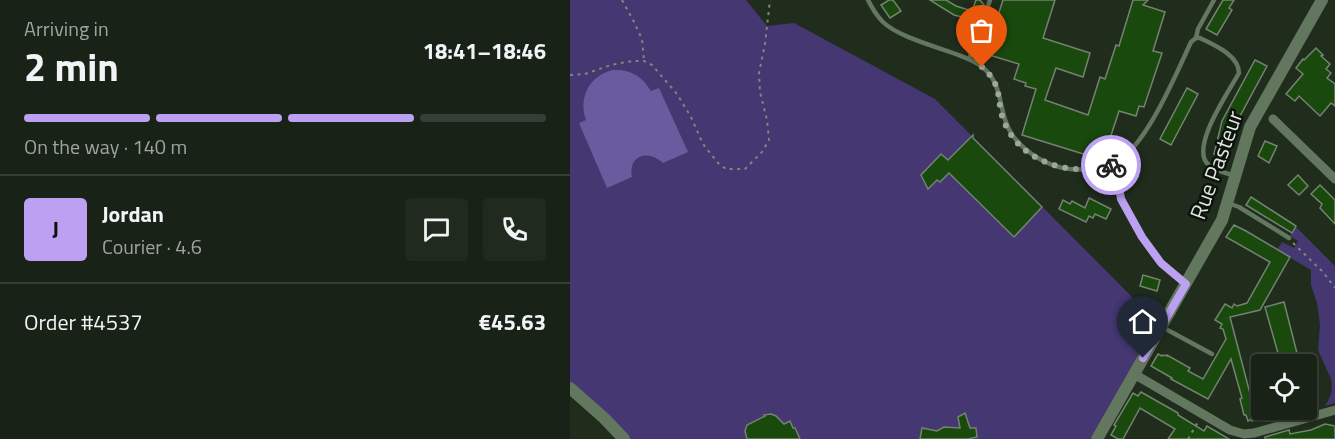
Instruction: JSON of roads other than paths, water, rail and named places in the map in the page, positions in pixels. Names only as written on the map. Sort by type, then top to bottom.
[{"type":"street","name":"Rue Pasteur","points":[[1097,439],[1222,220],[1250,127],[1322,0]]},
{"type":"street","points":[[1273,119],[1335,179]]},
{"type":"street","points":[[1134,374],[1230,430],[1244,434],[1335,410]]},
{"type":"street","points":[[570,388],[624,439]]},
{"type":"lane","points":[[868,0],[884,24],[898,33],[969,59],[990,74],[999,91],[1006,127],[1026,150],[1045,162],[1065,168],[1084,170],[1115,164],[1134,147],[1143,135],[1191,42],[1196,38],[1198,29],[1214,0]]},
{"type":"lane","points":[[969,59],[990,0]]},
{"type":"lane","points":[[1196,38],[1200,38],[1232,57],[1239,66],[1239,73],[1208,127],[1203,154],[1210,166],[1235,176]]},
{"type":"lane","points":[[1115,164],[1121,199],[1142,237],[1161,263],[1186,284]]},
{"type":"lane","points":[[1227,203],[1239,207],[1289,238]]},
{"type":"lane","points":[[1161,327],[1212,354]]},
{"type":"lane","points":[[1284,420],[1285,425]]}]
